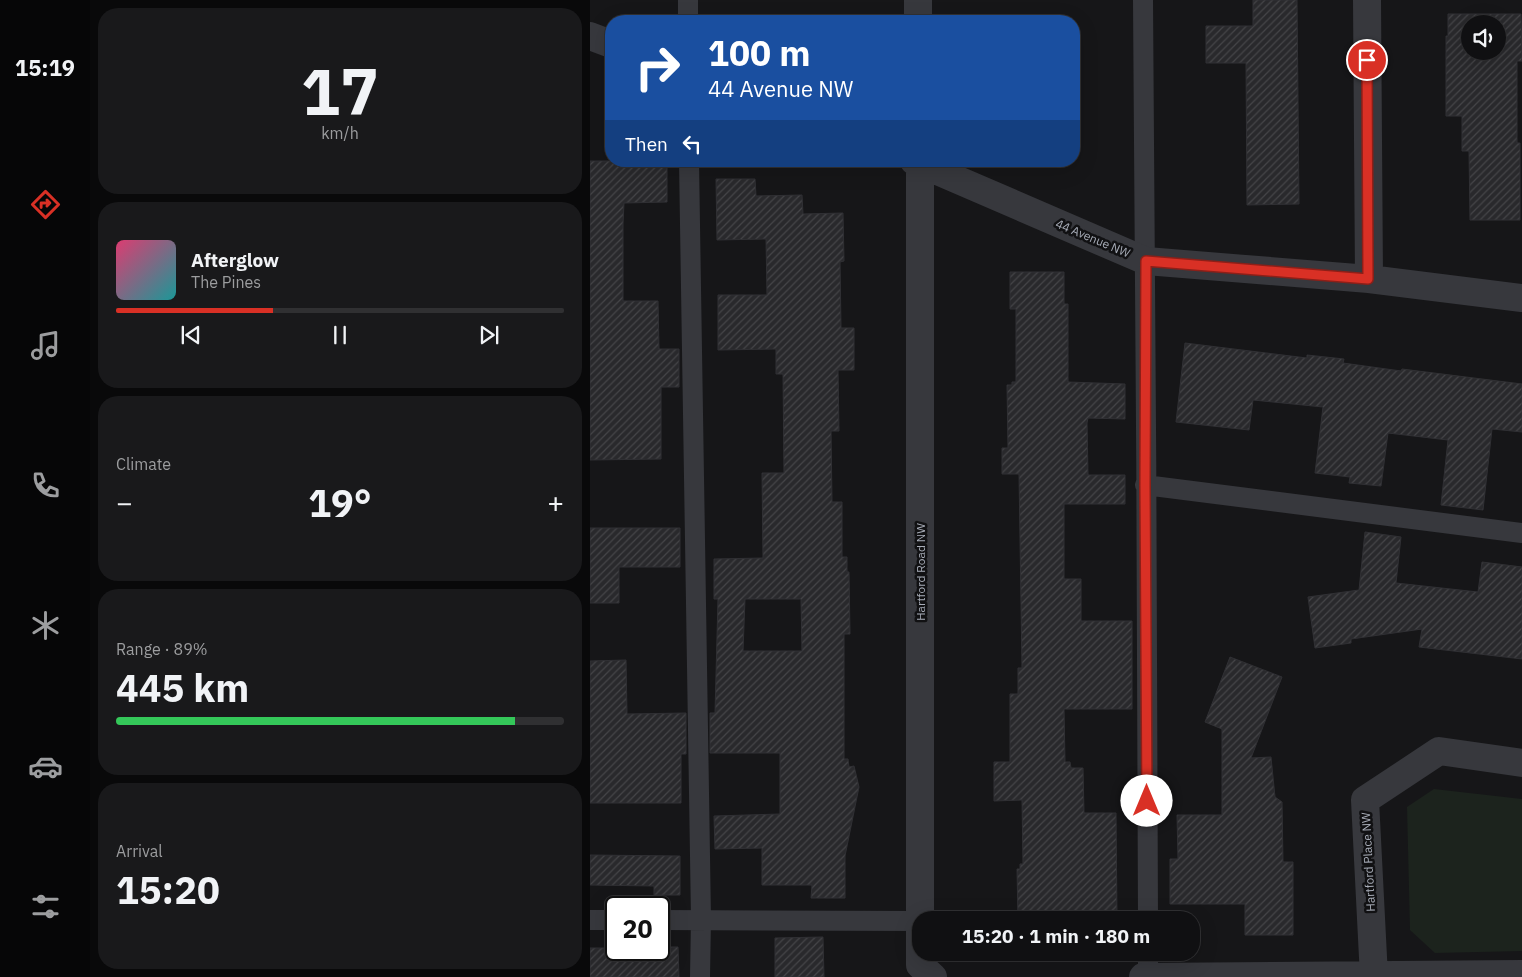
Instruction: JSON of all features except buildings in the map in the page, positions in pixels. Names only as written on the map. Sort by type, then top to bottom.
[{"type":"street","points":[[918,0],[918,15]]},
{"type":"street","points":[[1367,0],[1368,279]]},
{"type":"street","points":[[590,36],[605,42]]},
{"type":"street","name":"Hartford Road NW","points":[[918,167],[920,911]]},
{"type":"street","name":"44 Avenue NW","points":[[930,167],[1146,261],[1368,279],[1522,298]]},
{"type":"street","name":"Hartford Place NW","points":[[1374,976],[1365,800],[1439,751],[1522,762]]},
{"type":"street","name":"Hartford Road NW","points":[[920,961],[920,965],[933,977]]},
{"type":"street","points":[[1143,977],[1522,974]]},
{"type":"lane","points":[[688,0],[688,15]]},
{"type":"lane","points":[[1143,0],[1146,261],[1145,485],[1148,911]]},
{"type":"lane","points":[[689,167],[701,919],[700,977]]},
{"type":"lane","points":[[1145,485],[1522,532]]},
{"type":"lane","points":[[590,920],[605,920]]},
{"type":"lane","points":[[670,920],[912,921]]},
{"type":"lane","points":[[1148,961],[1148,977]]},
{"type":"shaded area","points":[[1434,789],[1522,799],[1522,951],[1435,953],[1410,930],[1407,807]]},
{"type":"route","points":[[1147,801],[1146,261],[1368,279],[1367,60]]}]
